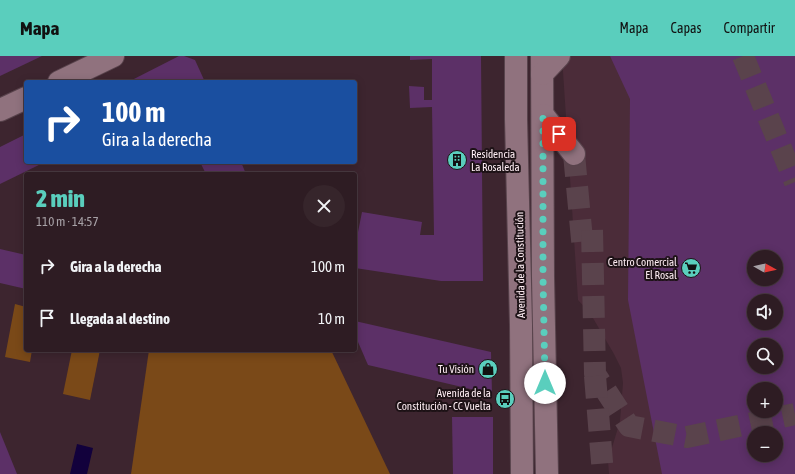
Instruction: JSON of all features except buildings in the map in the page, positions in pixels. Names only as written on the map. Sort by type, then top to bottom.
[{"type":"street","points":[[63,80],[112,56]]},
{"type":"street","name":"Avenida de la Constitución","points":[[516,56],[522,474]]},
{"type":"street","points":[[542,65],[559,56]]},
{"type":"street","name":"Avenida de la Constitución","points":[[542,65],[543,277],[547,474]]},
{"type":"street","points":[[0,110],[24,99]]},
{"type":"street","points":[[543,115],[574,154]]},
{"type":"shaded area","name":"Centro Comercial El Rosal","points":[[562,56],[795,56],[795,474],[609,474],[608,461],[620,421],[623,383],[621,368],[590,313],[578,300]]},
{"type":"shaded area","points":[[15,304],[24,306],[24,352],[32,352],[30,362],[5,357]]},
{"type":"shaded area","points":[[72,352],[100,352],[90,400],[63,394]]},
{"type":"shaded area","points":[[149,352],[332,352],[390,474],[131,474]]},
{"type":"shaded area","points":[[77,444],[93,448],[87,474],[70,474]]},
{"type":"tunnel","points":[[743,56],[795,182]]},
{"type":"tunnel","points":[[574,154],[583,250]]},
{"type":"tunnel","points":[[592,230],[595,374],[629,426],[687,437],[795,414]]},
{"type":"tunnel","points":[[595,376],[603,474]]},
{"type":"place","name":"Residencia La Rosaleda","points":[[457,160]]},
{"type":"place","name":"Centro Comercial El Rosal","points":[[691,268]]},
{"type":"place","name":"Tu Visión","points":[[488,369]]},
{"type":"place","name":"Avenida de la Constitución - CC Vuelta","points":[[505,399]]},
{"type":"route","points":[[545,383],[543,277],[543,115],[559,134]]}]
